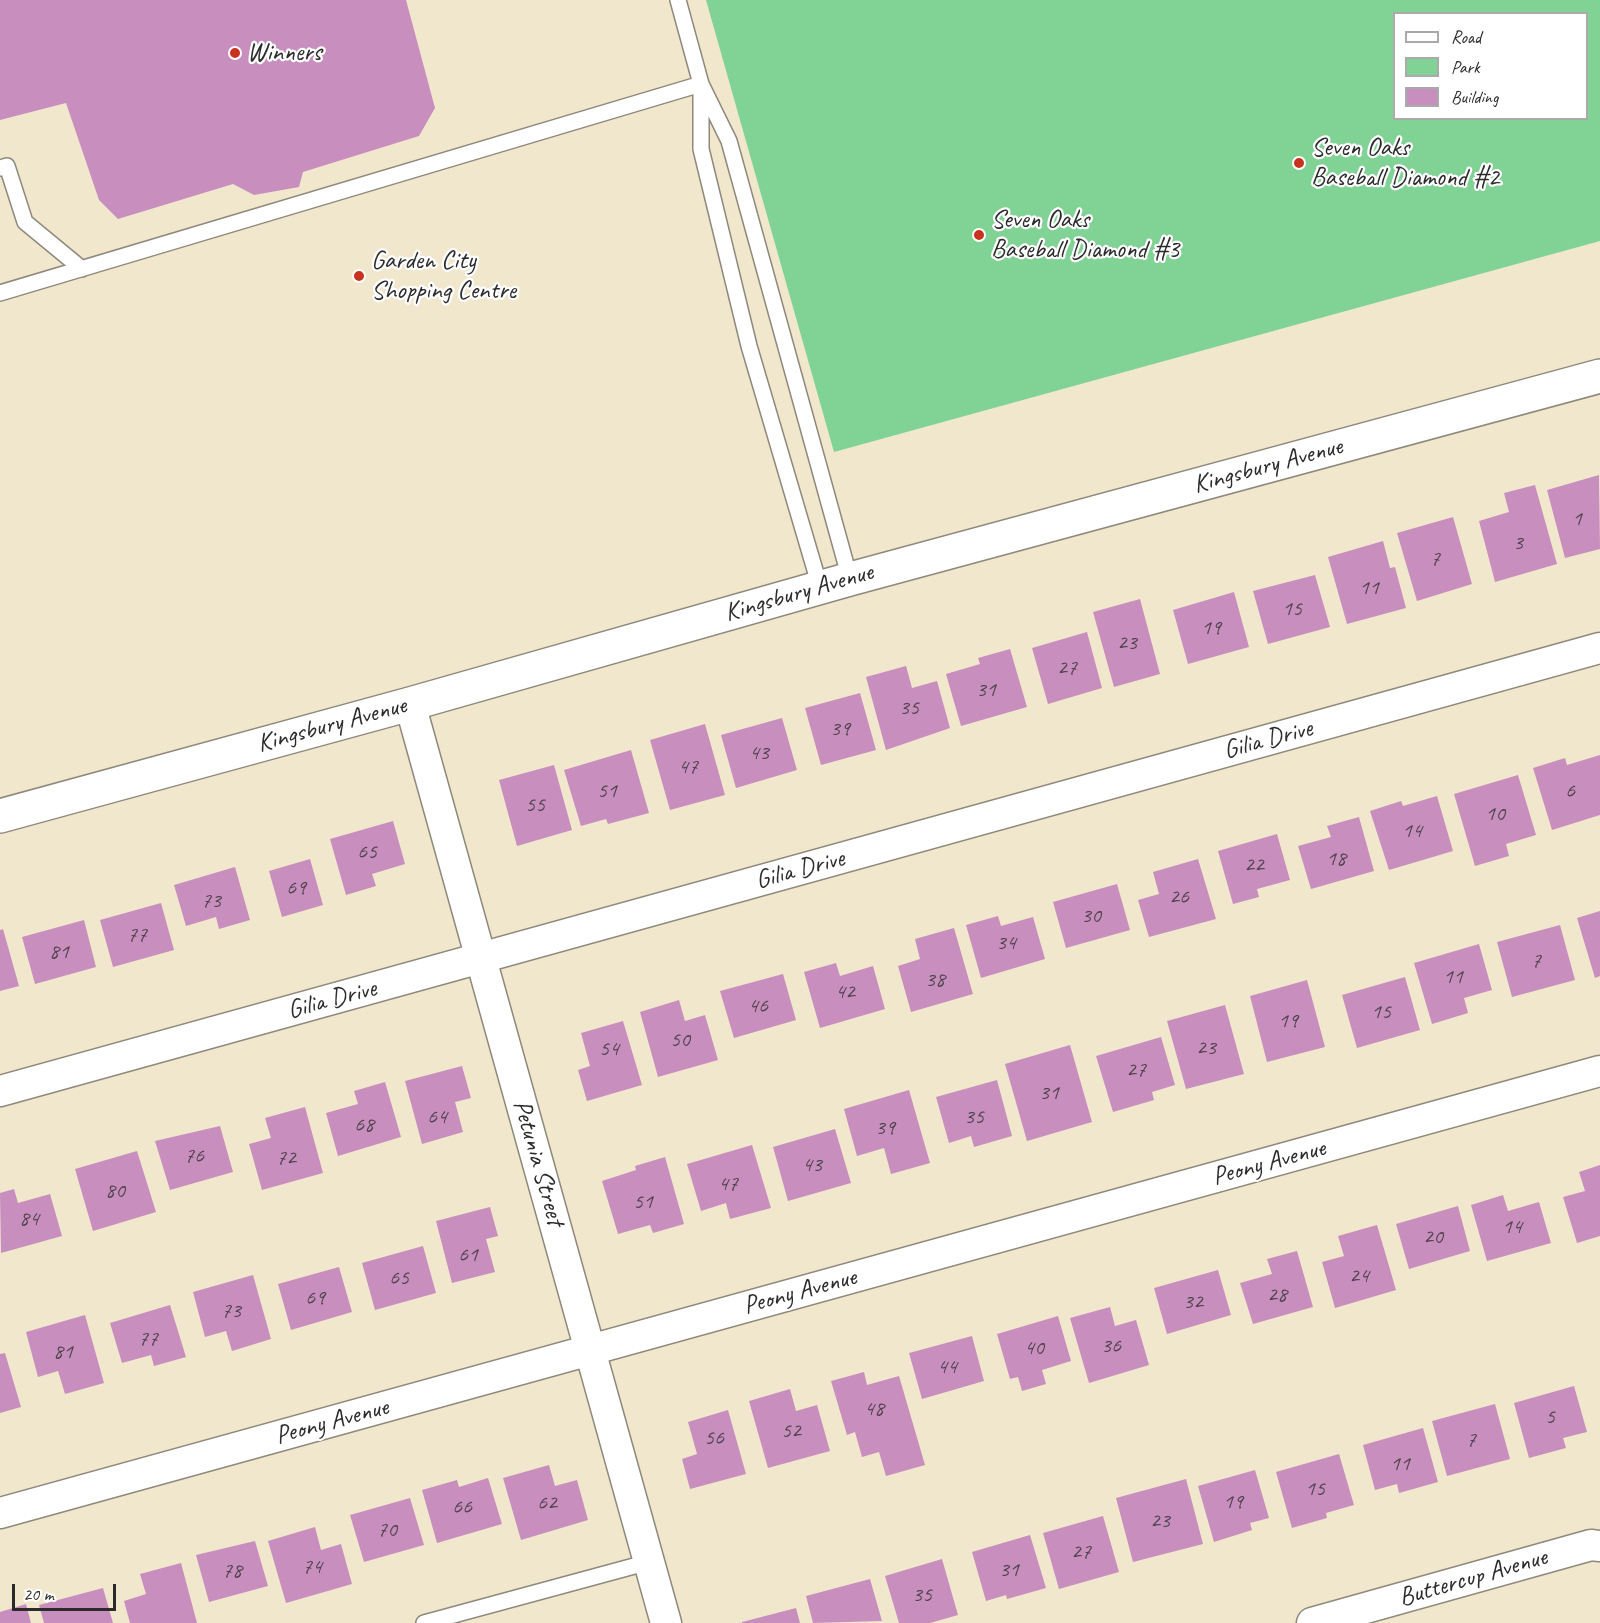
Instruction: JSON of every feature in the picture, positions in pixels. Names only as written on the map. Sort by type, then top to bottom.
[{"type":"street","name":"Kingsbury Avenue","points":[[0,816],[410,704],[835,583],[1600,376]]},
{"type":"street","name":"Gilia Drive","points":[[0,1091],[1600,648]]},
{"type":"street","name":"Petunia Street","points":[[410,704],[666,1623]]},
{"type":"street","name":"Peony Avenue","points":[[0,1513],[1600,1071]]},
{"type":"street","name":"Buttercup Avenue","points":[[1312,1623],[1591,1545],[1600,1546]]},
{"type":"lane","points":[[678,0],[701,84],[729,141],[835,583]]},
{"type":"lane","points":[[0,293],[701,84]]},
{"type":"lane","points":[[701,84],[701,149],[749,346],[835,583]]},
{"type":"lane","points":[[0,168],[7,166],[25,222],[82,269]]},
{"type":"lane","points":[[424,1623],[649,1562]]},
{"type":"green space","points":[[706,0],[1600,0],[1600,241],[834,452]]},
{"type":"building","points":[[0,0],[406,0],[435,108],[419,136],[303,172],[299,187],[254,195],[233,184],[118,219],[99,200],[66,103],[0,120]]},
{"type":"building","points":[[1599,475],[1600,549],[1565,558],[1547,490]]},
{"type":"building","points":[[1535,485],[1557,564],[1495,582],[1479,521],[1509,512],[1504,493]]},
{"type":"building","points":[[1453,517],[1472,584],[1417,601],[1397,533]]},
{"type":"building","points":[[1383,541],[1390,568],[1395,567],[1406,608],[1347,624],[1328,557]]},
{"type":"building","points":[[1315,575],[1330,627],[1268,644],[1253,591]]},
{"type":"building","points":[[1234,592],[1249,647],[1188,664],[1173,610]]},
{"type":"building","points":[[1140,599],[1160,674],[1114,687],[1093,612]]},
{"type":"building","points":[[1087,632],[1102,688],[1048,704],[1032,648]]},
{"type":"building","points":[[1010,649],[1027,707],[961,726],[946,674],[980,664],[978,658]]},
{"type":"building","points":[[906,666],[912,688],[937,681],[950,728],[886,750],[866,677]]},
{"type":"building","points":[[860,693],[876,750],[821,765],[805,708]]},
{"type":"building","points":[[782,718],[797,770],[736,788],[721,735]]},
{"type":"building","points":[[705,724],[725,795],[670,810],[650,740]]},
{"type":"building","points":[[631,750],[649,813],[608,824],[606,819],[581,826],[564,770]]},
{"type":"building","points":[[1600,755],[1600,815],[1552,830],[1533,768],[1565,758],[1567,765]]},
{"type":"building","points":[[554,765],[572,830],[517,846],[499,780]]},
{"type":"building","points":[[1518,775],[1536,835],[1506,844],[1509,856],[1475,866],[1454,794]]},
{"type":"building","points":[[1437,796],[1453,851],[1389,870],[1370,811],[1401,801],[1403,806]]},
{"type":"building","points":[[1359,817],[1374,871],[1311,889],[1298,846],[1331,837],[1327,826]]},
{"type":"building","points":[[393,821],[405,864],[372,874],[376,886],[346,895],[330,839]]},
{"type":"building","points":[[1277,834],[1290,880],[1257,889],[1259,897],[1233,904],[1218,851]]},
{"type":"building","points":[[310,859],[323,905],[282,917],[269,871]]},
{"type":"building","points":[[1198,859],[1216,919],[1149,937],[1138,900],[1159,894],[1153,872]]},
{"type":"building","points":[[235,867],[250,920],[219,929],[216,917],[186,926],[174,885]]},
{"type":"building","points":[[1117,884],[1130,930],[1066,948],[1053,902]]},
{"type":"building","points":[[161,903],[174,950],[113,967],[100,920]]},
{"type":"building","points":[[1600,911],[1600,976],[1595,978],[1577,918]]},
{"type":"building","points":[[998,916],[1001,926],[1033,917],[1045,959],[981,978],[966,925]]},
{"type":"building","points":[[84,920],[96,967],[35,984],[22,937]]},
{"type":"building","points":[[1560,925],[1575,980],[1512,997],[1497,942]]},
{"type":"building","points":[[954,928],[973,994],[911,1012],[898,966],[920,959],[915,939]]},
{"type":"building","points":[[3,929],[19,986],[0,991],[0,930]]},
{"type":"building","points":[[1479,944],[1492,990],[1464,998],[1468,1013],[1432,1024],[1414,963]]},
{"type":"building","points":[[836,963],[840,976],[873,966],[885,1009],[820,1028],[804,972]]},
{"type":"building","points":[[783,974],[796,1020],[734,1038],[720,991]]},
{"type":"building","points":[[1405,977],[1420,1030],[1357,1048],[1342,995]]},
{"type":"building","points":[[1307,980],[1325,1047],[1267,1062],[1250,996]]},
{"type":"building","points":[[679,1000],[685,1021],[705,1015],[718,1060],[658,1077],[640,1012]]},
{"type":"building","points":[[1225,1005],[1244,1074],[1186,1089],[1167,1021]]},
{"type":"building","points":[[623,1021],[642,1085],[587,1101],[578,1070],[590,1066],[581,1033]]},
{"type":"building","points":[[1161,1037],[1175,1085],[1152,1092],[1154,1100],[1113,1112],[1096,1056]]},
{"type":"building","points":[[1070,1045],[1092,1122],[1027,1141],[1005,1064]]},
{"type":"building","points":[[462,1066],[471,1098],[455,1102],[463,1132],[422,1144],[405,1081]]},
{"type":"building","points":[[997,1080],[1012,1136],[974,1147],[971,1136],[949,1143],[936,1097]]},
{"type":"building","points":[[385,1082],[401,1137],[338,1156],[326,1113],[358,1104],[354,1091]]},
{"type":"building","points":[[909,1090],[930,1163],[891,1174],[884,1148],[857,1156],[844,1109]]},
{"type":"building","points":[[305,1107],[323,1173],[262,1190],[249,1144],[271,1138],[265,1118]]},
{"type":"building","points":[[220,1126],[233,1172],[170,1190],[155,1141]]},
{"type":"building","points":[[835,1129],[851,1183],[788,1201],[773,1147]]},
{"type":"building","points":[[752,1145],[771,1208],[730,1219],[726,1203],[701,1211],[687,1164]]},
{"type":"building","points":[[137,1151],[156,1212],[93,1231],[75,1169]]},
{"type":"building","points":[[665,1157],[684,1224],[653,1233],[650,1225],[618,1234],[602,1181],[636,1170],[635,1166]]},
{"type":"building","points":[[1600,1165],[1600,1236],[1577,1243],[1563,1197],[1585,1191],[1579,1172]]},
{"type":"building","points":[[14,1189],[18,1203],[50,1194],[62,1236],[1,1253],[0,1193]]},
{"type":"building","points":[[1503,1195],[1508,1211],[1539,1202],[1551,1243],[1487,1261],[1471,1205]]},
{"type":"building","points":[[1458,1206],[1470,1251],[1409,1269],[1396,1224]]},
{"type":"building","points":[[490,1207],[498,1236],[486,1239],[495,1272],[452,1283],[436,1221]]},
{"type":"building","points":[[1377,1225],[1396,1290],[1335,1308],[1322,1262],[1344,1256],[1338,1236]]},
{"type":"building","points":[[423,1246],[436,1293],[375,1310],[362,1263]]},
{"type":"building","points":[[1297,1251],[1313,1307],[1253,1324],[1240,1283],[1272,1274],[1267,1259]]},
{"type":"building","points":[[339,1267],[352,1312],[291,1330],[278,1284]]},
{"type":"building","points":[[1218,1270],[1231,1315],[1167,1334],[1154,1288]]},
{"type":"building","points":[[253,1275],[271,1339],[232,1351],[226,1331],[205,1337],[193,1292]]},
{"type":"building","points":[[170,1305],[186,1357],[154,1366],[151,1355],[122,1363],[110,1323]]},
{"type":"building","points":[[1110,1307],[1115,1326],[1136,1320],[1149,1365],[1089,1383],[1070,1318]]},
{"type":"building","points":[[85,1315],[104,1383],[65,1394],[58,1371],[38,1377],[26,1332]]},
{"type":"building","points":[[1058,1316],[1071,1361],[1042,1370],[1046,1384],[1022,1391],[1018,1377],[1010,1379],[997,1334]]},
{"type":"building","points":[[972,1336],[984,1381],[922,1399],[909,1353]]},
{"type":"building","points":[[5,1353],[21,1407],[0,1413],[0,1354]]},
{"type":"building","points":[[864,1372],[867,1385],[899,1376],[925,1465],[886,1476],[879,1452],[862,1457],[855,1432],[847,1435],[831,1381]]},
{"type":"building","points":[[1574,1386],[1587,1432],[1563,1438],[1566,1448],[1529,1458],[1514,1403]]},
{"type":"building","points":[[790,1389],[796,1411],[817,1405],[830,1451],[768,1468],[749,1401]]},
{"type":"building","points":[[1495,1404],[1510,1459],[1447,1476],[1432,1421]]},
{"type":"building","points":[[728,1410],[746,1474],[690,1489],[682,1459],[697,1454],[688,1422]]},
{"type":"building","points":[[1423,1428],[1438,1482],[1399,1493],[1397,1484],[1375,1490],[1363,1445]]},
{"type":"building","points":[[1339,1454],[1354,1505],[1326,1513],[1327,1518],[1292,1528],[1276,1472]]},
{"type":"building","points":[[549,1465],[555,1486],[577,1480],[588,1520],[521,1540],[503,1478]]},
{"type":"building","points":[[1255,1470],[1269,1518],[1250,1523],[1252,1530],[1214,1542],[1198,1486]]},
{"type":"building","points":[[488,1478],[502,1524],[437,1543],[422,1490],[457,1480],[459,1487]]},
{"type":"building","points":[[1186,1479],[1203,1544],[1133,1562],[1116,1498]]},
{"type":"building","points":[[410,1498],[424,1545],[364,1562],[350,1515]]},
{"type":"building","points":[[1103,1516],[1119,1572],[1059,1589],[1043,1533]]},
{"type":"building","points":[[315,1527],[321,1550],[341,1544],[352,1584],[286,1603],[268,1541]]},
{"type":"building","points":[[1030,1535],[1046,1588],[1007,1599],[1006,1595],[986,1601],[972,1552]]},
{"type":"building","points":[[255,1541],[268,1586],[209,1602],[196,1555]]},
{"type":"building","points":[[942,1559],[958,1615],[930,1623],[899,1623],[885,1576]]},
{"type":"building","points":[[181,1563],[197,1623],[130,1623],[124,1601],[146,1594],[140,1574]]},
{"type":"building","points":[[870,1579],[882,1621],[813,1623],[806,1596]]},
{"type":"building","points":[[103,1588],[113,1623],[44,1623],[39,1605]]},
{"type":"building","points":[[26,1604],[31,1623],[0,1623],[0,1612]]},
{"type":"building","points":[[796,1608],[800,1623],[742,1623],[742,1622]]},
{"type":"place","name":"Winners","points":[[235,53]]},
{"type":"place","name":"Seven Oaks Baseball Diamond #2","points":[[1299,163]]},
{"type":"place","name":"Seven Oaks Baseball Diamond #3","points":[[979,235]]},
{"type":"place","name":"Garden City Shopping Centre","points":[[359,276]]}]
